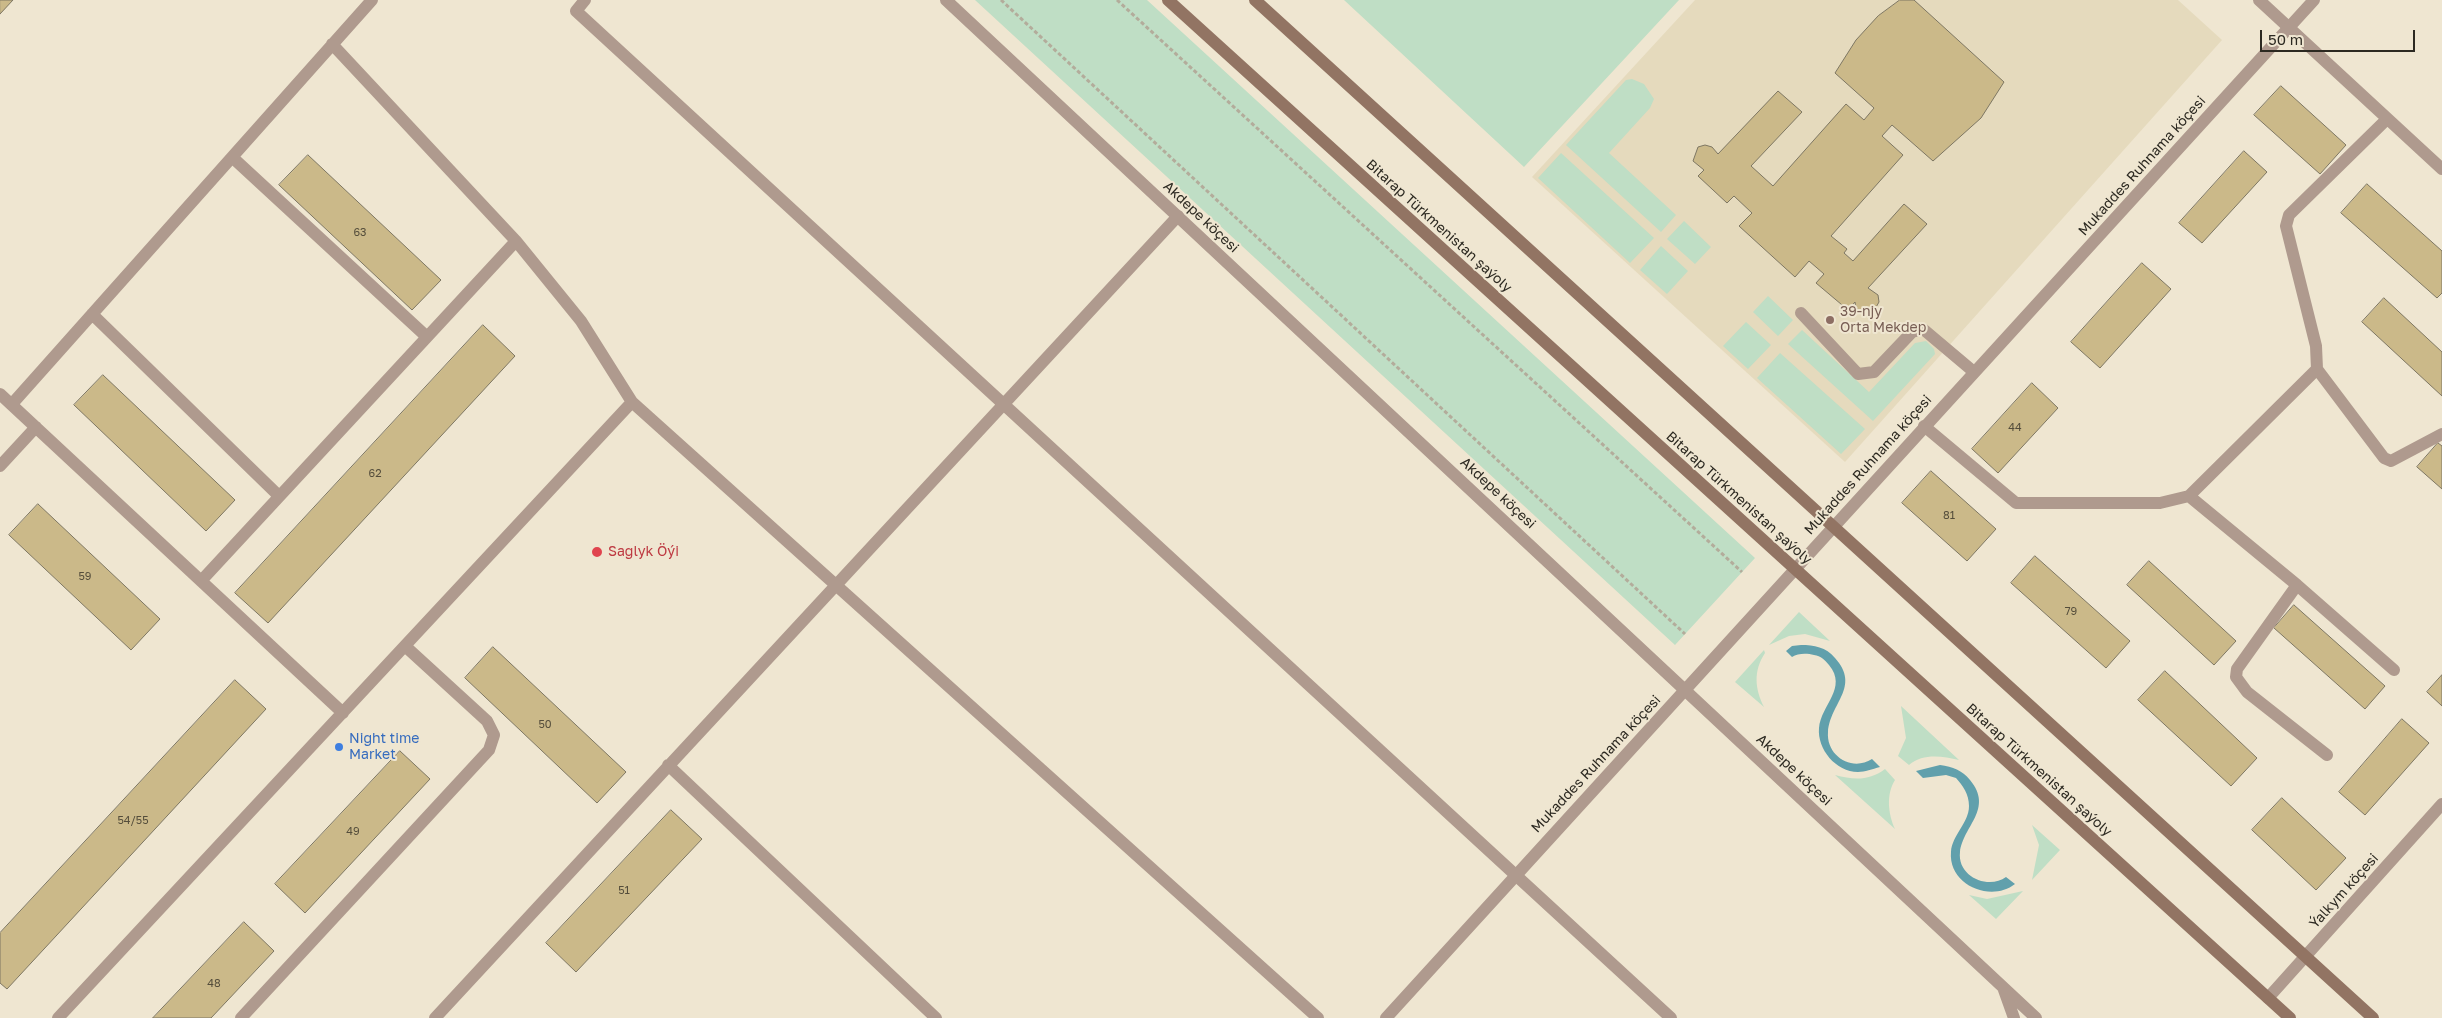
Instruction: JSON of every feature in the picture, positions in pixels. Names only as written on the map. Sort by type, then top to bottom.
[{"type":"main road","name":"Bitarap Türkmenistan şaýoly","points":[[1168,0],[2290,1018]]},
{"type":"main road","points":[[1255,0],[2373,1018]]},
{"type":"street","points":[[12,404],[372,0]]},
{"type":"street","points":[[585,0],[576,11],[1671,1018]]},
{"type":"street","name":"Akdepe köçesi","points":[[946,0],[2002,986],[2014,1018]]},
{"type":"street","points":[[2259,0],[2442,169]]},
{"type":"street","name":"Mukaddes Ruhnama köçesi","points":[[1386,1018],[1515,874],[2314,0]]},
{"type":"street","points":[[332,44],[516,241],[581,321],[632,402],[1318,1018]]},
{"type":"street","points":[[2387,119],[2289,215],[2286,226],[2316,346],[2317,369],[2384,458],[2391,461],[2442,434]]},
{"type":"street","points":[[232,158],[427,337]]},
{"type":"street","points":[[435,1018],[668,764],[1178,216]]},
{"type":"street","points":[[201,581],[516,241]]},
{"type":"street","points":[[92,314],[279,496]]},
{"type":"street","points":[[1801,314],[1858,374],[1874,372],[1912,332],[1922,329],[1974,372]]},
{"type":"street","points":[[1924,426],[2016,503],[2160,503],[2190,496],[2317,369]]},
{"type":"street","points":[[0,394],[343,713]]},
{"type":"street","points":[[58,1018],[632,402]]},
{"type":"street","points":[[0,466],[36,427]]},
{"type":"street","points":[[2190,496],[2297,585],[2394,670]]},
{"type":"street","points":[[2297,585],[2237,669],[2236,677],[2247,692],[2327,755]]},
{"type":"street","points":[[241,1018],[489,750],[494,735],[487,721],[405,646]]},
{"type":"street","points":[[668,764],[936,1018]]},
{"type":"street","name":"Ýalkym köçesi","points":[[2268,998],[2442,804]]},
{"type":"street","points":[[2002,986],[2036,1018]]},
{"type":"path","points":[[1001,0],[1685,634]]},
{"type":"path","points":[[1117,0],[1742,572]]},
{"type":"shaded area","name":"39-njy Orta Mekdep","points":[[1695,0],[2178,0],[2222,40],[1845,462],[1532,177]]},
{"type":"green space","points":[[975,0],[1147,0],[1755,558],[1675,645]]},
{"type":"green space","points":[[1344,0],[1679,0],[1524,167]]},
{"type":"green space","points":[[1632,79],[1644,84],[1654,99],[1650,108],[1609,153],[1676,215],[1661,232],[1566,145],[1626,80]]},
{"type":"green space","points":[[1561,153],[1654,238],[1630,263],[1538,178]]},
{"type":"green space","points":[[1684,221],[1711,247],[1695,264],[1667,239]]},
{"type":"green space","points":[[1661,246],[1688,271],[1667,294],[1640,270]]},
{"type":"green space","points":[[1768,296],[1793,320],[1778,336],[1753,312]]},
{"type":"green space","points":[[1746,322],[1771,345],[1748,369],[1723,346]]},
{"type":"green space","points":[[1802,330],[1869,392],[1915,343],[1926,341],[1934,349],[1935,354],[1873,421],[1788,344]]},
{"type":"green space","points":[[1780,353],[1865,429],[1841,454],[1757,378]]},
{"type":"green space","points":[[1799,612],[1830,641],[1805,634],[1789,636],[1769,645]]},
{"type":"green space","points":[[1764,650],[1765,653],[1757,673],[1757,687],[1764,707],[1735,682]]},
{"type":"green space","points":[[1901,706],[1959,760],[1933,756],[1914,761],[1909,765],[1898,756],[1906,738]]},
{"type":"green space","points":[[1885,769],[1895,780],[1890,791],[1889,804],[1895,829],[1835,775],[1861,778],[1873,776]]},
{"type":"green space","points":[[2032,825],[2060,850],[2032,880],[2039,845]]},
{"type":"green space","points":[[2023,891],[1996,919],[1969,895],[1987,899]]},
{"type":"water","points":[[1792,646],[1815,646],[1828,651],[1842,668],[1845,678],[1845,687],[1830,722],[1828,732],[1828,741],[1831,748],[1836,755],[1849,762],[1856,764],[1864,763],[1872,759],[1880,767],[1861,772],[1850,771],[1835,764],[1825,751],[1821,744],[1819,728],[1835,689],[1836,681],[1834,673],[1823,658],[1811,654],[1792,657],[1786,651]]},
{"type":"water","points":[[1940,765],[1960,771],[1977,790],[1978,809],[1962,843],[1960,852],[1960,861],[1964,868],[1975,879],[1991,882],[1999,881],[2006,877],[2015,884],[1994,892],[1983,891],[1973,888],[1956,874],[1952,864],[1951,852],[1954,840],[1964,824],[1968,812],[1969,802],[1967,794],[1956,778],[1946,775],[1923,778],[1916,771]]},
{"type":"building","points":[[0,0],[13,0],[0,14]]},
{"type":"building","points":[[1900,0],[1914,0],[2004,82],[1981,118],[1933,161],[1892,125],[1882,136],[1903,155],[1831,236],[1847,249],[1844,253],[1853,261],[1904,204],[1927,224],[1868,288],[1878,295],[1879,302],[1875,309],[1864,313],[1856,308],[1855,302],[1848,310],[1816,283],[1824,274],[1809,261],[1795,277],[1739,226],[1752,213],[1734,196],[1727,203],[1698,176],[1704,170],[1693,161],[1698,147],[1705,145],[1712,147],[1718,154],[1778,91],[1802,112],[1751,166],[1773,186],[1846,104],[1864,120],[1874,108],[1835,73],[1856,40],[1878,16]]},
{"type":"building","points":[[2281,86],[2346,145],[2320,174],[2254,115]]},
{"type":"building","points":[[2244,151],[2267,172],[2202,243],[2179,223]]},
{"type":"building","points":[[308,155],[441,280],[412,310],[279,185]]},
{"type":"building","points":[[2367,184],[2442,251],[2442,293],[2437,298],[2341,213]]},
{"type":"building","points":[[2142,263],[2171,289],[2100,368],[2071,342]]},
{"type":"building","points":[[2384,298],[2442,352],[2442,396],[2362,322]]},
{"type":"building","points":[[483,325],[515,356],[268,623],[235,593]]},
{"type":"building","points":[[103,375],[235,500],[206,531],[74,405]]},
{"type":"building","points":[[2032,383],[2058,408],[1998,473],[1972,449]]},
{"type":"building","points":[[2438,443],[2442,446],[2442,489],[2417,467]]},
{"type":"building","points":[[1931,471],[1996,529],[1967,561],[1902,503]]},
{"type":"building","points":[[38,504],[160,619],[131,650],[9,535]]},
{"type":"building","points":[[2035,556],[2130,641],[2106,668],[2011,583]]},
{"type":"building","points":[[2149,561],[2236,641],[2214,665],[2127,585]]},
{"type":"building","points":[[2294,605],[2385,686],[2365,709],[2274,628]]},
{"type":"building","points":[[493,647],[626,772],[597,803],[465,678]]},
{"type":"building","points":[[2165,671],[2257,758],[2231,786],[2138,700]]},
{"type":"building","points":[[2442,675],[2442,706],[2427,692]]},
{"type":"building","points":[[235,680],[266,709],[7,989],[0,983],[0,933]]},
{"type":"building","points":[[2402,719],[2429,743],[2365,815],[2339,792]]},
{"type":"building","points":[[400,751],[430,779],[305,913],[275,884]]},
{"type":"building","points":[[2282,798],[2346,858],[2316,890],[2252,830]]},
{"type":"building","points":[[671,810],[702,839],[576,972],[546,943]]},
{"type":"building","points":[[244,922],[274,951],[211,1018],[153,1018]]},
{"type":"place","name":"39-njy Orta Mekdep","points":[[1830,320]]},
{"type":"place","name":"Saglyk Öýi","points":[[597,552]]},
{"type":"place","name":"Night time Market","points":[[339,747]]}]
